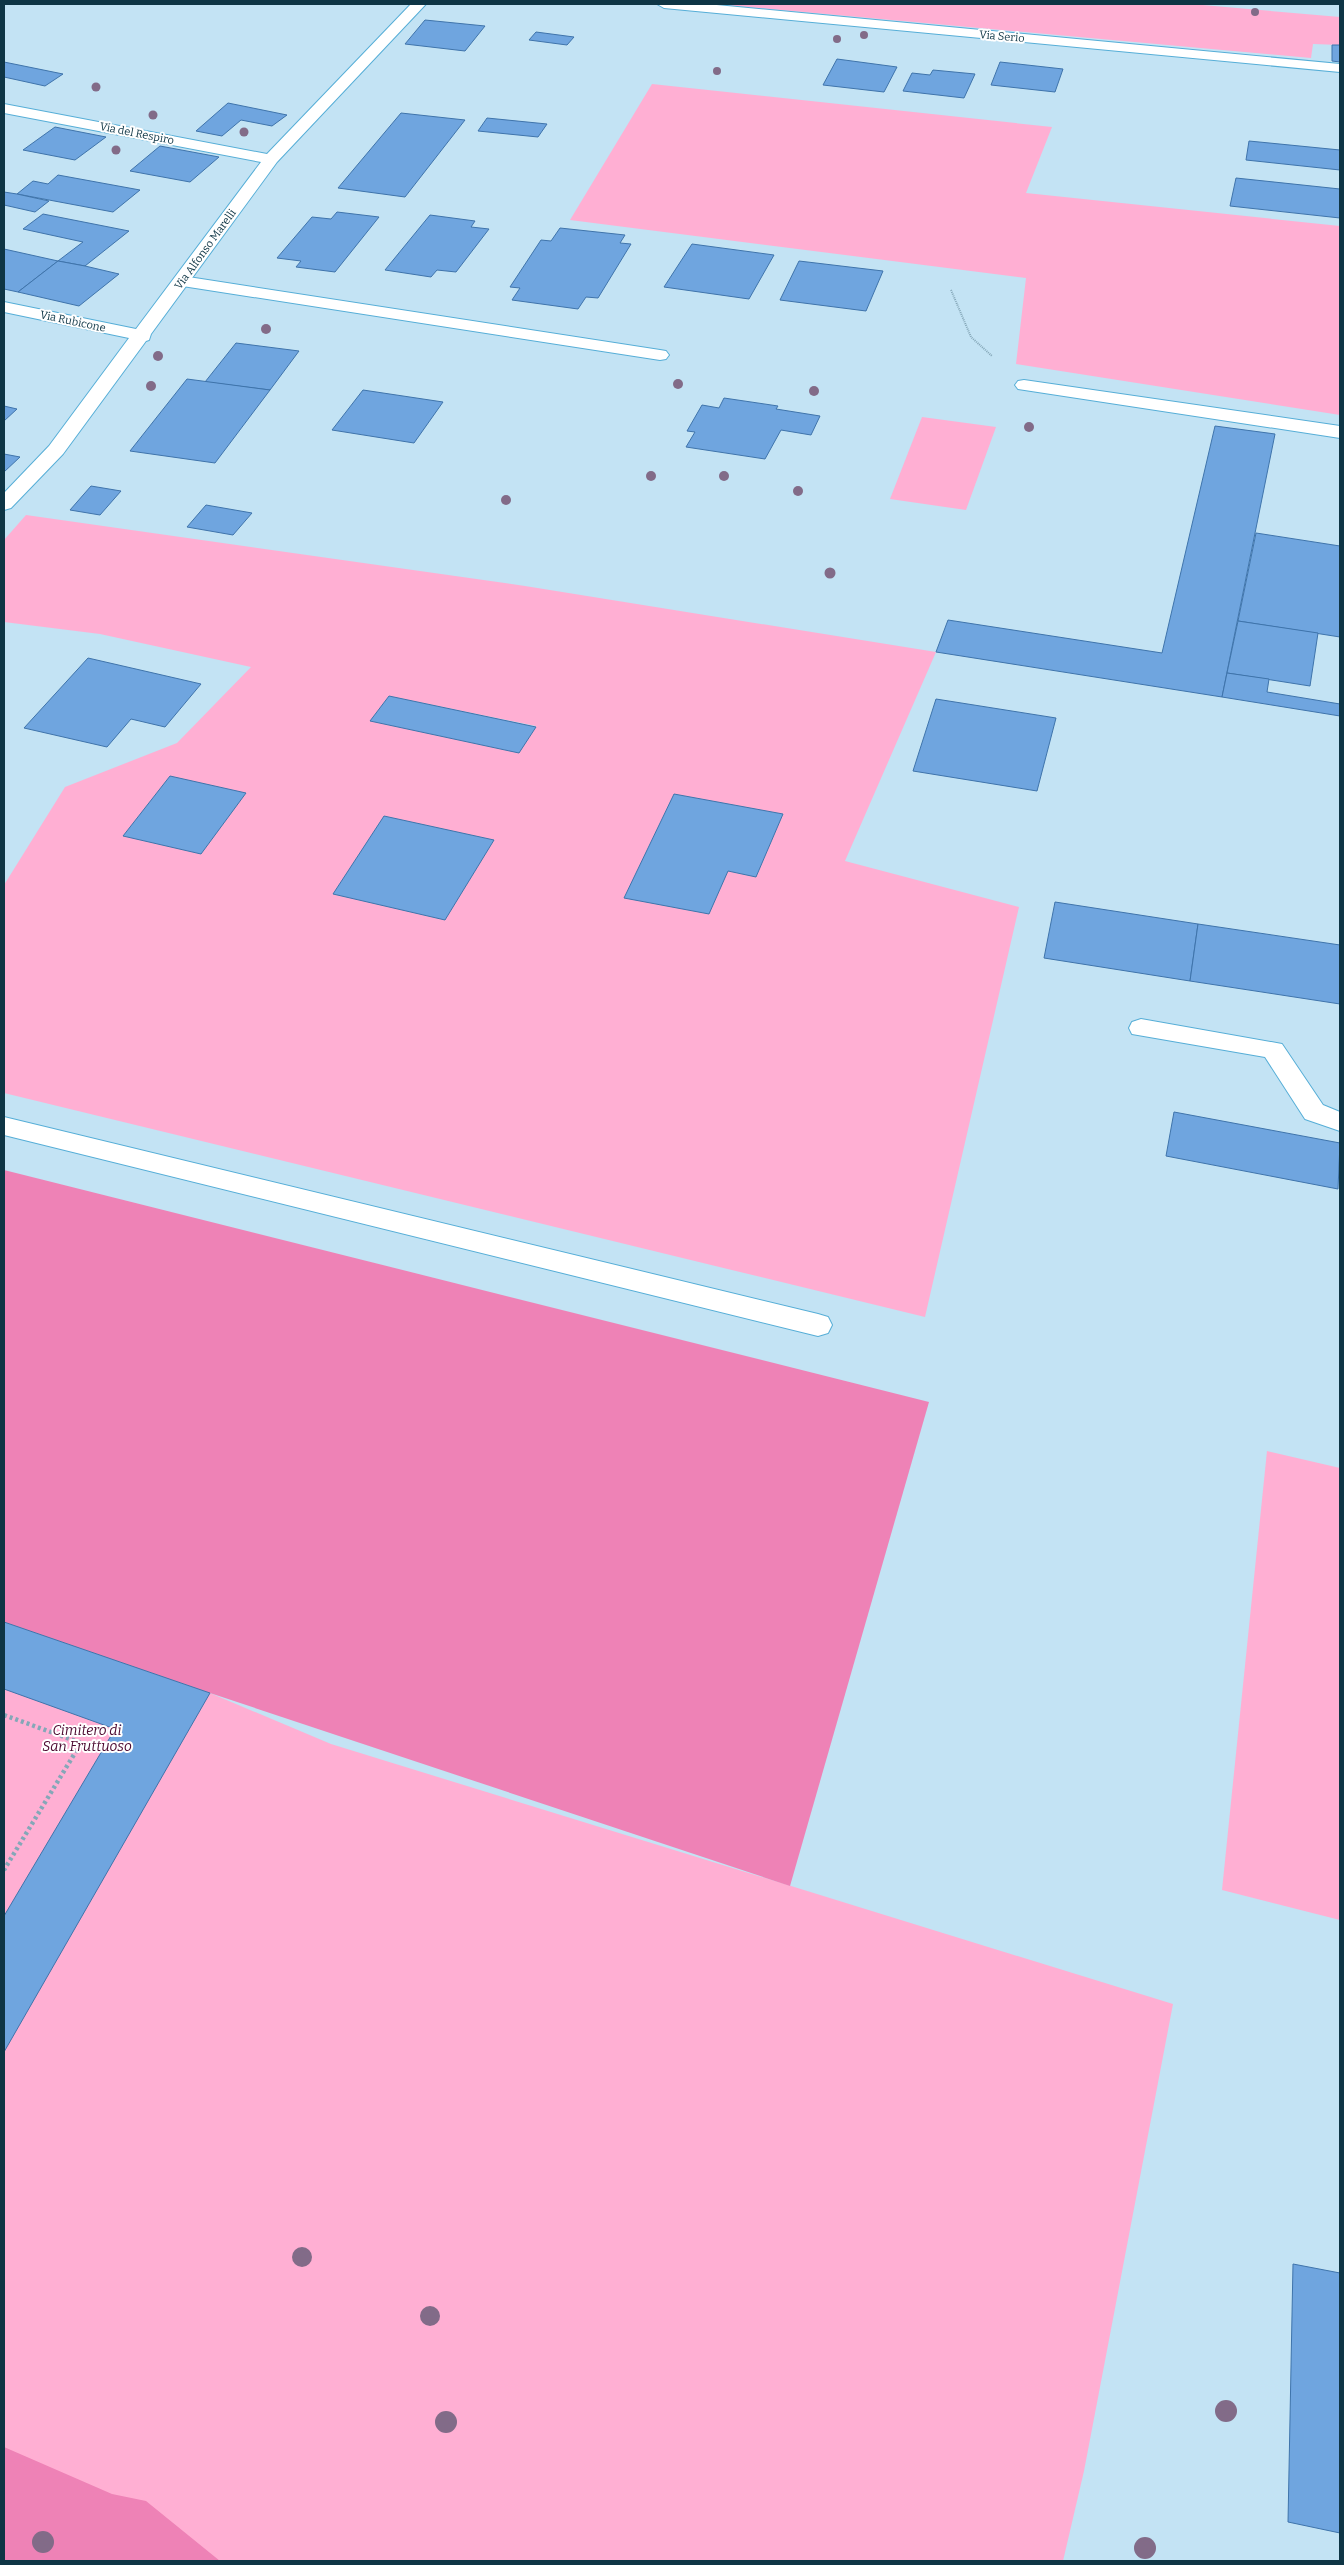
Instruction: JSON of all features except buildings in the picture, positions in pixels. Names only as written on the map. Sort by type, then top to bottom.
[{"type":"street","name":"Via Alfonso Marelli","points":[[4,504],[56,450],[271,159],[419,4]]},
{"type":"street","name":"Via Serio","points":[[664,4],[1340,68]]},
{"type":"street","name":"Via del Respiro","points":[[4,108],[271,159]]},
{"type":"street","points":[[182,281],[660,355]]},
{"type":"street","name":"Via Rubicone","points":[[4,306],[142,336]]},
{"type":"street","points":[[1024,385],[1340,432]]},
{"type":"street","points":[[1141,1028],[1273,1050],[1314,1112],[1340,1122]]},
{"type":"street","points":[[4,1126],[818,1325]]},
{"type":"path","points":[[951,290],[971,337],[1024,385]]},
{"type":"path","points":[[4,1715],[81,1743],[4,1870]]},
{"type":"green space","points":[[714,4],[1191,4],[1340,17],[1340,45],[1313,44],[1311,58]]},
{"type":"green space","points":[[652,84],[1052,127],[1026,193],[1340,226],[1340,415],[1016,364],[1026,278],[570,220]]},
{"type":"green space","points":[[922,417],[996,427],[966,510],[890,499]]},
{"type":"green space","points":[[26,515],[525,586],[936,652],[845,861],[1019,907],[925,1317],[4,1093],[4,885],[65,787],[177,743],[251,667],[100,634],[4,622],[4,540]],"holes":[[[389,696],[536,727],[519,753],[370,721]],[[170,777],[246,793],[201,854],[123,836]],[[674,794],[783,814],[756,877],[728,871],[709,914],[624,898]],[[384,816],[494,840],[445,920],[333,894]]]},
{"type":"green space","points":[[1267,1451],[1340,1468],[1340,1920],[1222,1890]]},
{"type":"green space","name":"Cimitero di San Fruttuoso","points":[[4,1622],[210,1693],[331,1744],[1173,2004],[1084,2471],[1063,2561],[4,2561]]},
{"type":"shaded area","points":[[4,1170],[929,1402],[790,1886],[210,1693],[4,1622]]},
{"type":"shaded area","points":[[4,2447],[112,2494],[146,2501],[220,2561],[4,2561]]}]
